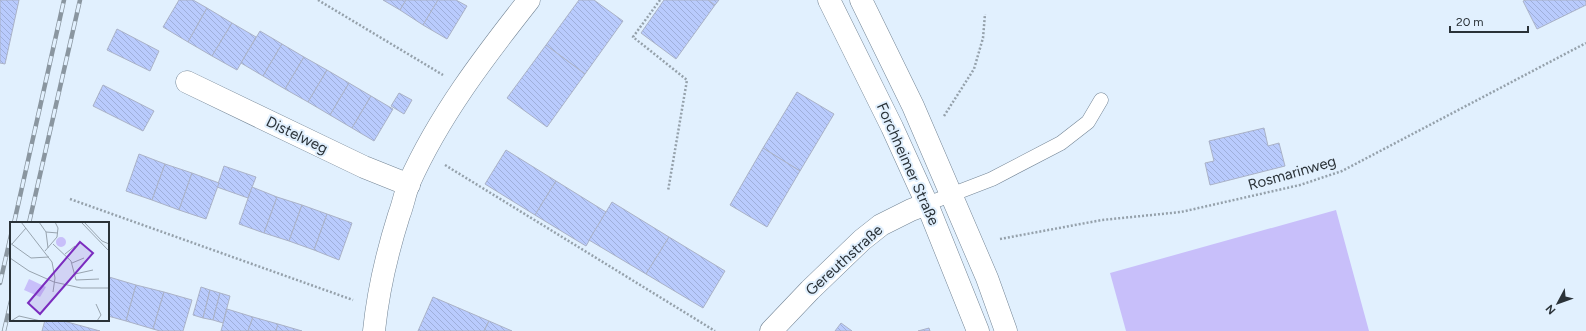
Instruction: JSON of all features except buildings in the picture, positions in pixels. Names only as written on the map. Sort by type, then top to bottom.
[{"type":"street","points":[[374,331],[376,308],[382,276],[408,185],[424,152],[463,88],[496,42],[529,0]]},
{"type":"street","name":"Forchheimer Straße","points":[[829,0],[888,119],[927,204],[978,331]]},
{"type":"street","name":"Forchheimer Straße","points":[[861,0],[924,130],[987,278],[1006,331]]},
{"type":"street","name":"Distelweg","points":[[187,82],[364,167],[408,185]]},
{"type":"street","name":"Gereuthstraße","points":[[770,331],[862,240],[881,225],[927,204]]},
{"type":"lane","points":[[927,204],[1011,170],[1061,143],[1088,122],[1101,100]]},
{"type":"path","points":[[318,0],[463,88]]},
{"type":"path","points":[[660,0],[633,37],[686,80],[668,191]]},
{"type":"path","points":[[924,130],[946,115],[974,69],[982,38],[985,14]]},
{"type":"path","name":"Rosmarinweg","points":[[1000,239],[1102,220],[1181,212],[1300,185],[1342,171],[1586,43]]},
{"type":"path","points":[[424,152],[715,331]]},
{"type":"path","points":[[70,199],[376,308]]},
{"type":"shaded area","points":[[1336,210],[1369,331],[1126,331],[1110,273]]},
{"type":"railway","points":[[14,222],[64,0]]},
{"type":"railway","points":[[29,222],[80,0]]},
{"type":"railway","points":[[0,283],[10,239]]},
{"type":"railway","points":[[4,331],[10,305]]}]
